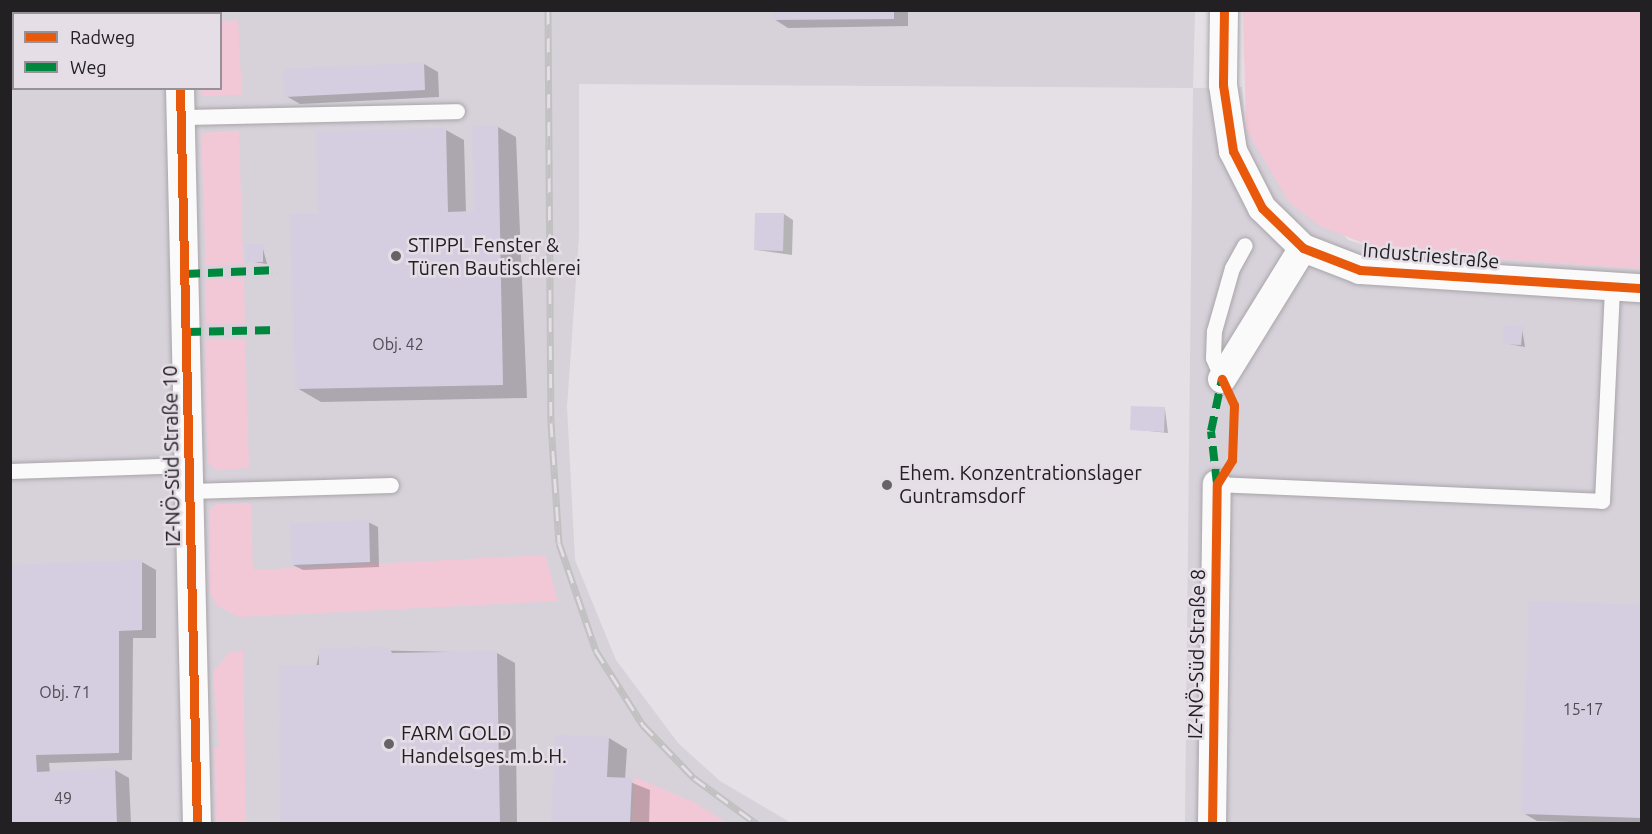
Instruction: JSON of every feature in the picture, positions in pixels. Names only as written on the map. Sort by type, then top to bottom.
[{"type":"street","name":"Industriestraße","points":[[1224,10],[1223,85],[1233,151],[1262,208],[1303,248],[1360,270],[1641,288]]},
{"type":"street","name":"IZ-NÖ-Süd Straße 10","points":[[180,90],[197,824]]},
{"type":"street","points":[[1222,379],[1303,248]]},
{"type":"street","name":"IZ-NÖ-Süd Straße 8","points":[[1212,824],[1217,484]]},
{"type":"lane","points":[[181,117],[457,111]]},
{"type":"lane","points":[[1222,379],[1213,358],[1214,331],[1232,268],[1245,244]]},
{"type":"lane","points":[[1217,484],[1602,501],[1612,287]]},
{"type":"lane","points":[[10,471],[391,485]]},
{"type":"shaded area","points":[[10,11],[1195,11],[1193,88],[579,84],[579,236],[567,407],[575,560],[616,660],[678,743],[720,781],[791,823],[11,823]]},
{"type":"shaded area","points":[[1243,11],[1641,11],[1641,269],[1383,251],[1320,226],[1289,202],[1246,129]]},
{"type":"shaded area","points":[[238,20],[242,95],[202,96],[202,90],[222,90],[222,22]]},
{"type":"shaded area","points":[[1242,87],[1246,129],[1348,240],[1383,251],[1641,269],[1641,823],[1185,823],[1193,88]]},
{"type":"shaded area","points":[[239,131],[243,264],[206,266],[201,133]]},
{"type":"shaded area","points":[[244,278],[245,324],[206,324],[205,279]]},
{"type":"shaded area","points":[[205,339],[245,339],[249,468],[215,470],[207,461]]},
{"type":"shaded area","points":[[251,503],[253,570],[545,555],[558,601],[239,617],[216,605],[210,592],[209,511],[216,504]]},
{"type":"shaded area","points":[[243,650],[246,823],[216,823],[214,748],[219,748],[213,672],[229,653]]},
{"type":"shaded area","points":[[634,777],[696,803],[727,823],[632,823]]},
{"type":"building","points":[[772,10],[894,10],[894,19],[772,20]]},
{"type":"building","points":[[424,63],[425,90],[285,97],[283,69]]},
{"type":"building","name":"STIPPL Fenster & Türen Bautischlerei","points":[[498,125],[503,385],[295,389],[290,214],[318,213],[316,131],[446,128],[448,212],[474,211],[472,126]]},
{"type":"building","points":[[755,213],[784,213],[783,251],[754,250]]},
{"type":"building","points":[[246,244],[263,244],[263,262],[246,262]]},
{"type":"building","points":[[1503,325],[1523,326],[1521,345],[1502,344]]},
{"type":"building","points":[[1131,406],[1165,407],[1164,432],[1130,430]]},
{"type":"building","points":[[369,520],[370,562],[292,565],[290,524]]},
{"type":"building","points":[[142,560],[142,630],[119,631],[119,753],[36,755],[37,772],[115,768],[117,824],[10,824],[10,565]]},
{"type":"building","points":[[1529,601],[1642,605],[1642,818],[1521,814]]},
{"type":"building","name":"FARM GOLD Handelsges.m.b.H.","points":[[389,647],[392,653],[497,651],[500,824],[280,824],[279,665],[319,665],[319,648]]},
{"type":"building","points":[[555,735],[609,737],[607,777],[632,778],[630,824],[551,824]]},
{"type":"railway","points":[[548,10],[551,423],[559,543],[596,651],[643,725],[694,778],[757,824]]},
{"type":"marked path","points":[[185,274],[277,270]]},
{"type":"marked path","points":[[186,332],[278,330]]},
{"type":"marked path","points":[[1217,484],[1211,431],[1222,379]]},
{"type":"cycle path","points":[[1224,10],[1223,85],[1233,151],[1262,208],[1303,248],[1360,270],[1642,288]]},
{"type":"cycle path","points":[[180,90],[197,824]]},
{"type":"cycle path","points":[[1212,824],[1217,484],[1232,460],[1234,405],[1222,379]]},
{"type":"place","name":"STIPPL Fenster & Türen Bautischlerei","points":[[396,256]]},
{"type":"place","name":"Ehem. Konzentrationslager Guntramsdorf","points":[[887,485]]},
{"type":"place","name":"FARM GOLD Handelsges.m.b.H.","points":[[389,744]]}]
